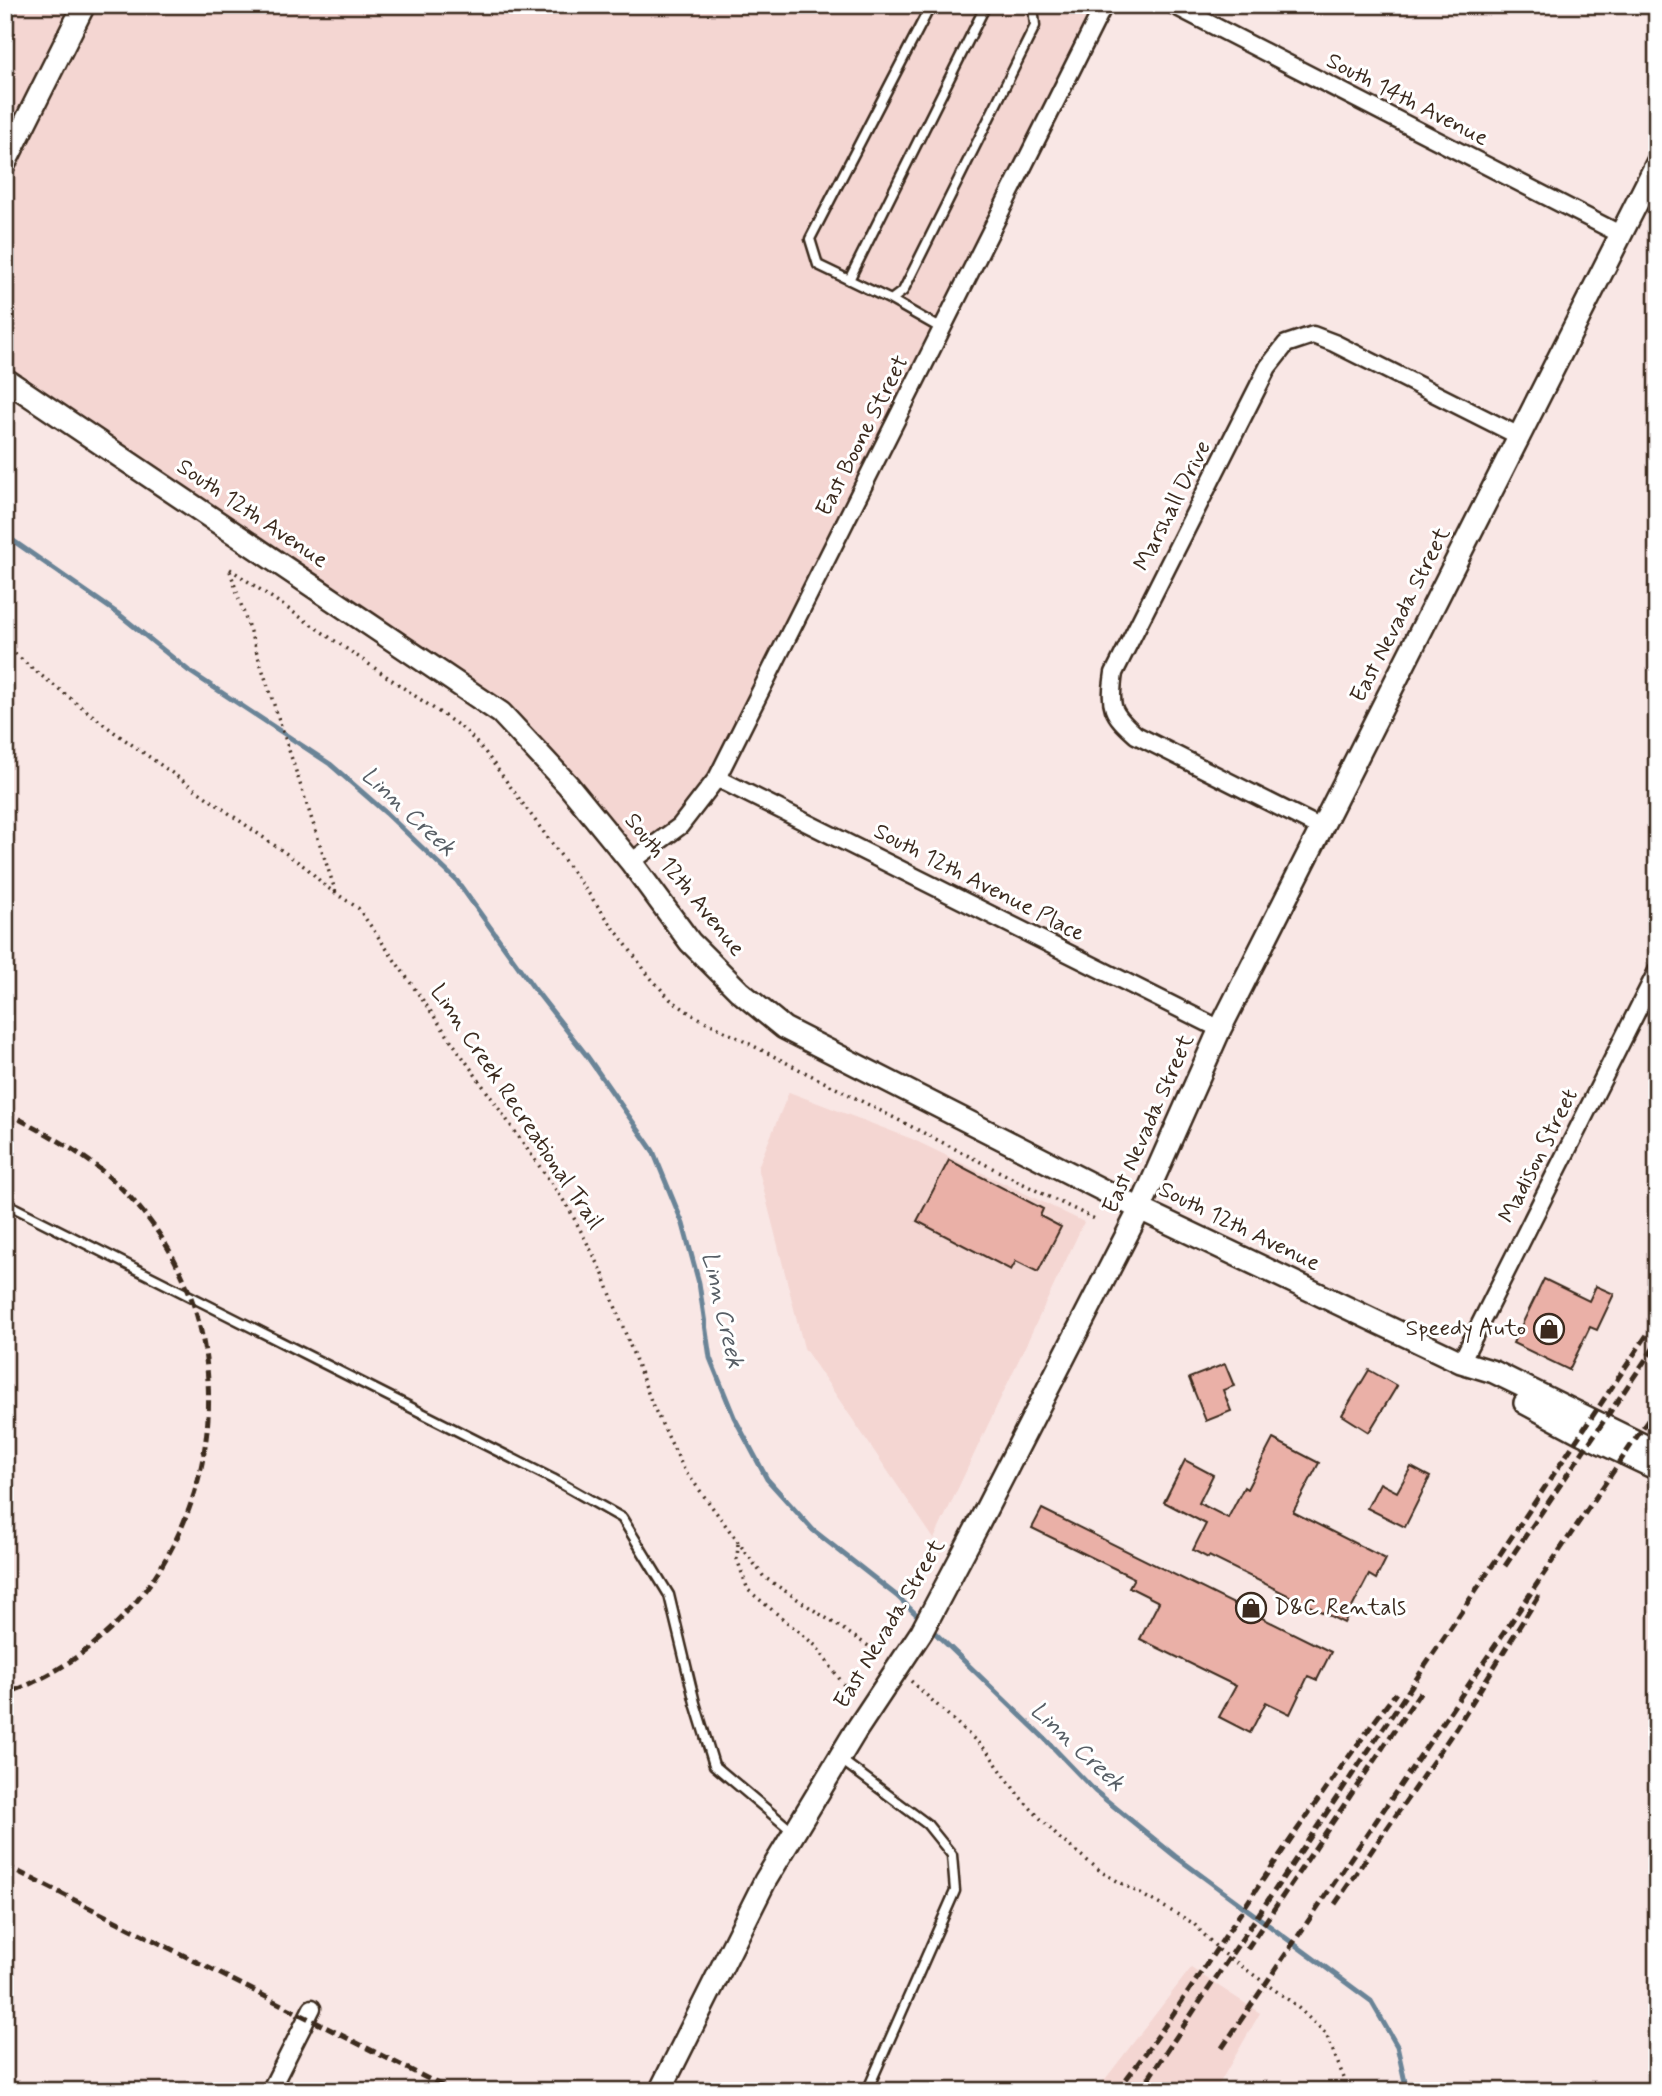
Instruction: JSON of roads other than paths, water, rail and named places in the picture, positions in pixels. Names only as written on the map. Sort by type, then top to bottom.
[{"type":"main road","points":[[5,163],[84,5]]},
{"type":"main road","name":"East Nevada Street","points":[[660,2091],[765,1881],[855,1732],[922,1631],[978,1525],[1140,1209],[1220,1029],[1657,163]]},
{"type":"main road","name":"South 12th Avenue","points":[[5,379],[501,713],[568,785],[631,862],[691,942],[738,991],[784,1028],[1140,1209],[1461,1362],[1494,1372],[1657,1452]]},
{"type":"main road","name":"South 12th Avenue","points":[[1461,1362],[1505,1392],[1581,1433],[1657,1469]]},
{"type":"street","name":"East Boone Street","points":[[631,862],[680,826],[717,778],[1104,5]]},
{"type":"street","name":"South 14th Avenue","points":[[1173,5],[1620,234]]},
{"type":"street","name":"Marshall Drive","points":[[1323,829],[1136,735],[1116,718],[1111,696],[1114,673],[1262,380],[1286,344],[1313,335],[1334,343],[1521,437]]},
{"type":"street","name":"South 12th Avenue Place","points":[[717,778],[1220,1029]]},
{"type":"street","name":"Madison Street","points":[[1461,1362],[1657,971]]},
{"type":"street","points":[[270,2091],[312,2008]]},
{"type":"lane","points":[[931,5],[810,239],[818,265],[891,300],[942,329]]},
{"type":"lane","points":[[849,280],[986,5]]},
{"type":"lane","points":[[891,300],[903,292],[1035,26],[1034,5]]},
{"type":"lane","points":[[5,1203],[553,1479],[622,1518],[669,1595],[695,1703],[714,1765],[794,1834]]},
{"type":"lane","points":[[839,1758],[927,1824],[952,1855],[955,1891],[867,2091]]},
{"type":"waterway","name":"Linn Creek","points":[[5,535],[120,615],[189,671],[330,764],[457,881],[533,987],[587,1056],[653,1151],[683,1224],[699,1283],[710,1358],[734,1417],[767,1479],[813,1530],[897,1596],[921,1619]]},
{"type":"waterway","name":"Linn Creek","points":[[931,1629],[1095,1791],[1175,1856],[1371,2001],[1397,2046],[1407,2091]]},
{"type":"railway","points":[[5,1112],[43,1132],[96,1166],[142,1211],[182,1275],[204,1345],[208,1416],[196,1487],[169,1553],[127,1612],[72,1660],[5,1694]]},
{"type":"railway","points":[[1140,2091],[1657,1320]]},
{"type":"railway","points":[[1505,1566],[1657,1343]]},
{"type":"railway","points":[[1222,2048],[1657,1407]]},
{"type":"railway","points":[[1335,1904],[1456,1728],[1541,1592]]},
{"type":"railway","points":[[1247,1949],[1423,1688]]},
{"type":"railway","points":[[1117,2091],[1178,2007],[1319,1798],[1396,1693]]},
{"type":"railway","points":[[5,1865],[452,2091]]},
{"type":"place","name":"Speedy Auto","points":[[1549,1329]]},
{"type":"place","name":"D&C Rentals","points":[[1251,1608]]}]
